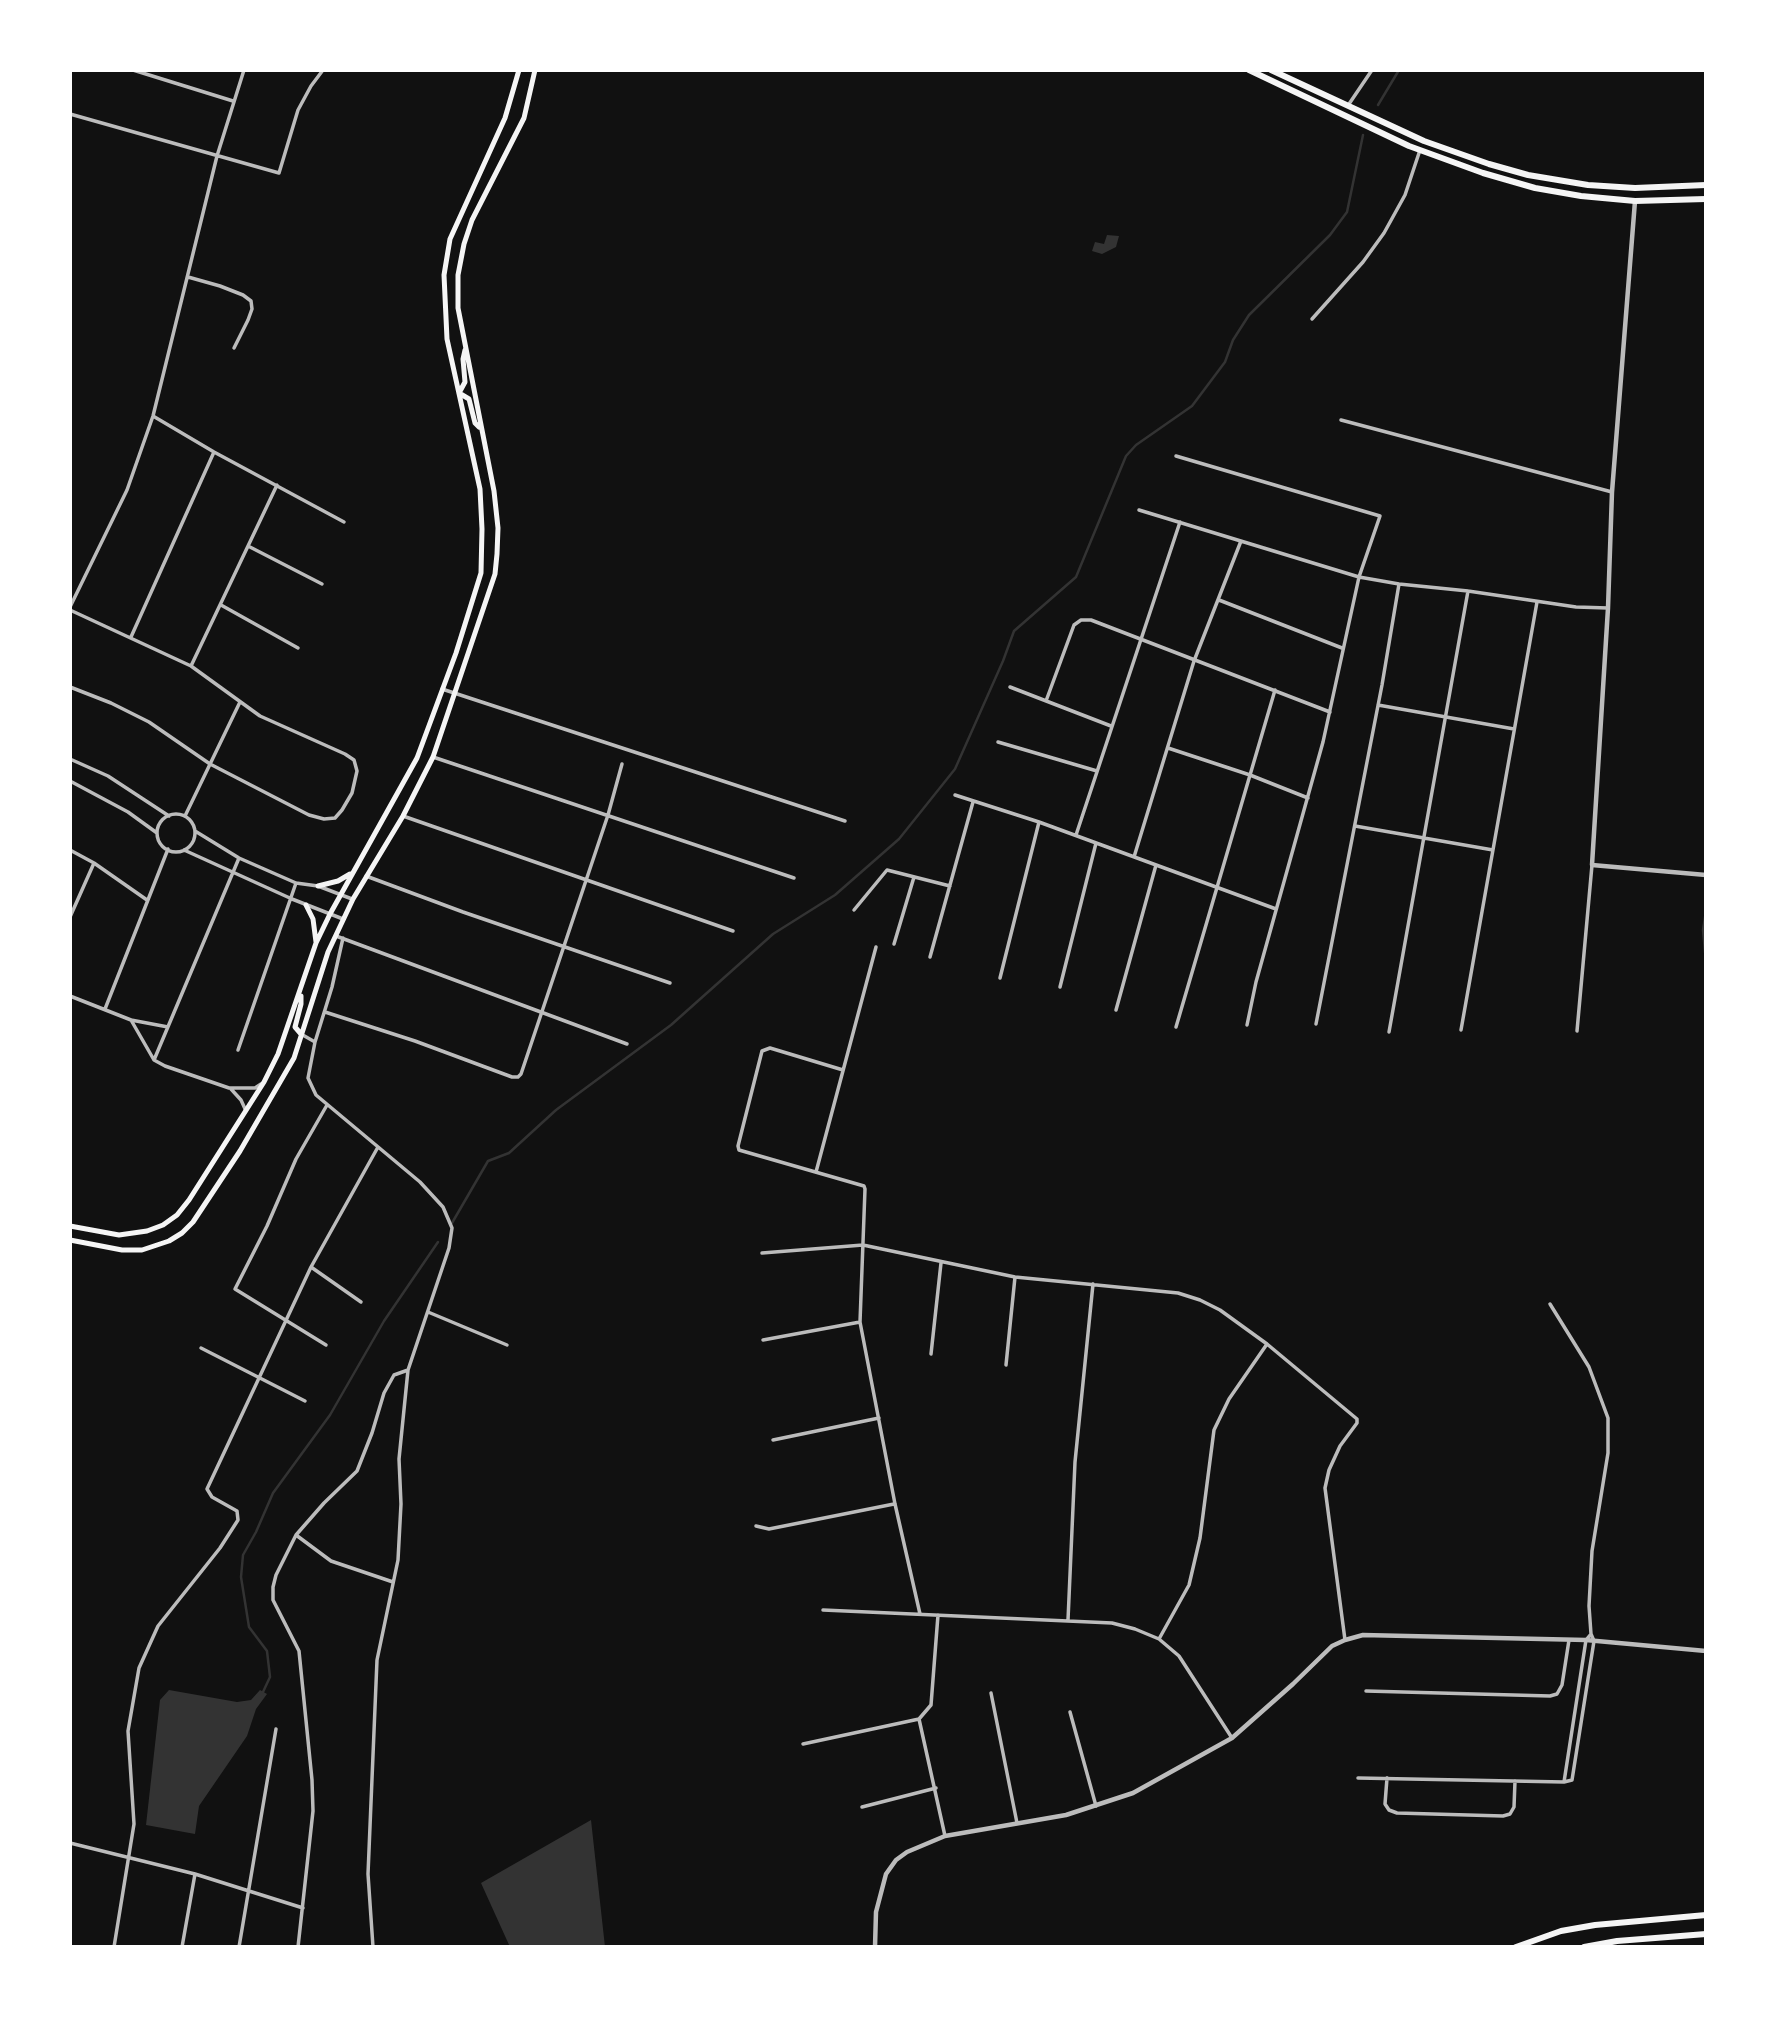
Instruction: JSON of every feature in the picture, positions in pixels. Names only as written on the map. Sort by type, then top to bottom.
[{"type":"main road","points":[[70,1226],[119,1235],[148,1231],[177,1215],[189,1200],[264,1082],[278,1054],[316,943],[350,874],[417,758],[481,573],[480,489],[447,339],[444,275],[450,239],[505,118],[519,70]]},
{"type":"main road","points":[[70,1240],[122,1251],[142,1250],[157,1247],[182,1233],[194,1222],[294,1058],[316,984],[339,937],[353,899],[403,816],[433,757],[495,574],[497,554],[494,491],[458,308],[458,275],[464,244],[485,191],[524,118],[535,70]]},
{"type":"main road","points":[[1249,70],[1420,150],[1535,188],[1635,201],[1706,199]]},
{"type":"main road","points":[[1271,70],[1450,151],[1528,175],[1588,185],[1635,188],[1706,185]]},
{"type":"main road","points":[[459,393],[465,382],[465,347]]},
{"type":"main road","points":[[459,393],[469,399],[475,423],[481,429]]},
{"type":"main road","points":[[317,886],[338,881],[350,874]]},
{"type":"main road","points":[[306,905],[313,919],[316,943]]},
{"type":"main road","points":[[300,990],[302,1004],[295,1027],[301,1034]]},
{"type":"main road","points":[[1516,1947],[1561,1931],[1595,1925],[1706,1916]]},
{"type":"main road","points":[[1584,1947],[1617,1941],[1706,1934]]},
{"type":"street","points":[[133,70],[233,101]]},
{"type":"street","points":[[70,687],[149,722],[210,764],[309,815],[324,819],[335,818],[352,793],[357,771],[354,760],[260,716],[191,666],[70,608],[127,490],[153,416],[216,156],[244,70]]},
{"type":"street","points":[[70,114],[279,173],[298,110],[310,86],[323,70]]},
{"type":"street","points":[[1347,106],[1373,70]]},
{"type":"street","points":[[1312,319],[1363,262],[1384,233],[1405,195],[1420,150]]},
{"type":"street","points":[[1577,1031],[1592,865],[1608,608],[1612,492],[1635,201]]},
{"type":"street","points":[[188,277],[220,286],[251,301],[252,309],[234,348]]},
{"type":"street","points":[[153,416],[344,522]]},
{"type":"street","points":[[1341,420],[1612,492]]},
{"type":"street","points":[[131,637],[214,452]]},
{"type":"street","points":[[1176,456],[1380,516],[1359,577],[1308,798],[1247,1025]]},
{"type":"street","points":[[191,666],[277,485]]},
{"type":"street","points":[[1139,510],[1359,577],[1576,607],[1608,608]]},
{"type":"street","points":[[1076,835],[1180,522]]},
{"type":"street","points":[[1134,857],[1194,660],[1241,541]]},
{"type":"street","points":[[248,545],[322,584]]},
{"type":"street","points":[[1316,1024],[1399,584]]},
{"type":"street","points":[[1389,1032],[1468,591]]},
{"type":"street","points":[[1219,600],[1342,648]]},
{"type":"street","points":[[1461,1030],[1537,602]]},
{"type":"street","points":[[220,605],[298,648]]},
{"type":"street","points":[[1046,701],[1074,625],[1081,620],[1091,620],[1329,712]]},
{"type":"street","points":[[1010,687],[1111,726]]},
{"type":"street","points":[[442,689],[845,821]]},
{"type":"street","points":[[1176,1027],[1275,690]]},
{"type":"street","points":[[185,816],[240,702]]},
{"type":"street","points":[[1378,705],[1514,729]]},
{"type":"street","points":[[998,742],[1097,771]]},
{"type":"street","points":[[1167,748],[1250,775],[1308,798]]},
{"type":"street","points":[[433,757],[794,878]]},
{"type":"street","points":[[70,759],[108,776],[169,816],[185,816],[195,831],[192,842],[184,850]]},
{"type":"street","points":[[325,1012],[415,1041],[512,1077],[522,1074],[608,816],[622,764]]},
{"type":"street","points":[[70,781],[128,812],[157,833]]},
{"type":"street","points":[[955,795],[1076,835],[1276,909]]},
{"type":"street","points":[[930,957],[973,802]]},
{"type":"street","points":[[169,816],[160,822],[157,833],[160,843],[168,849],[184,850],[292,899],[344,919]]},
{"type":"street","points":[[403,816],[733,931]]},
{"type":"street","points":[[1000,978],[1039,822]]},
{"type":"street","points":[[1355,826],[1493,850]]},
{"type":"street","points":[[195,831],[239,859],[296,883],[317,886],[353,899]]},
{"type":"street","points":[[1060,986],[1096,843]]},
{"type":"street","points":[[105,1009],[168,849]]},
{"type":"street","points":[[70,850],[94,863],[148,901]]},
{"type":"street","points":[[154,1060],[239,859]]},
{"type":"street","points":[[70,917],[94,863]]},
{"type":"street","points":[[1116,1010],[1156,865]]},
{"type":"street","points":[[1592,865],[1704,875]]},
{"type":"street","points":[[854,910],[887,870],[950,886]]},
{"type":"street","points":[[366,876],[670,983]]},
{"type":"street","points":[[894,944],[914,877]]},
{"type":"street","points":[[238,1049],[296,883]]},
{"type":"street","points":[[373,1947],[369,1893],[369,1800],[377,1660],[398,1560],[401,1503],[399,1459],[408,1370],[449,1248],[452,1228],[443,1207],[420,1182],[316,1095],[307,1078],[325,1012],[339,937],[627,1044]]},
{"type":"street","points":[[816,1172],[877,947]]},
{"type":"street","points":[[70,996],[131,1020],[168,1027]]},
{"type":"street","points":[[131,1020],[154,1060],[165,1066],[229,1088],[255,1088],[264,1082]]},
{"type":"street","points":[[301,1034],[315,1042]]},
{"type":"street","points":[[843,1070],[770,1048],[762,1051],[738,1146],[739,1150],[864,1186],[860,1322],[895,1504],[920,1614]]},
{"type":"street","points":[[229,1088],[241,1100],[246,1111]]},
{"type":"street","points":[[326,1345],[235,1289],[267,1226],[296,1159],[327,1105]]},
{"type":"street","points":[[114,1947],[134,1824],[128,1731],[139,1668],[158,1626],[220,1548],[238,1520],[237,1511],[212,1497],[207,1489],[311,1267],[378,1147]]},
{"type":"street","points":[[762,1253],[863,1245],[1015,1277],[1178,1293],[1220,1310],[1267,1344],[1357,1419],[1357,1423],[1340,1446],[1329,1470],[1325,1488],[1345,1640]]},
{"type":"street","points":[[931,1354],[942,1263]]},
{"type":"street","points":[[311,1267],[361,1302]]},
{"type":"street","points":[[1006,1365],[1015,1277]]},
{"type":"street","points":[[1068,1620],[1074,1462],[1093,1284]]},
{"type":"street","points":[[1358,1778],[1572,1780],[1594,1641],[1591,1634],[1592,1550],[1608,1453],[1608,1418],[1590,1367],[1550,1304]]},
{"type":"street","points":[[428,1312],[507,1345]]},
{"type":"street","points":[[763,1340],[860,1322]]},
{"type":"street","points":[[1159,1639],[1189,1585],[1200,1538],[1214,1430],[1229,1399],[1267,1344]]},
{"type":"street","points":[[201,1348],[305,1401]]},
{"type":"street","points":[[298,1947],[313,1811],[302,1664],[299,1651],[273,1600],[276,1575],[296,1535],[357,1471],[384,1393],[394,1375],[408,1370]]},
{"type":"street","points":[[773,1440],[879,1418]]},
{"type":"street","points":[[756,1526],[769,1529],[895,1504]]},
{"type":"street","points":[[296,1535],[331,1561],[393,1582]]},
{"type":"street","points":[[823,1610],[1068,1620],[1112,1623],[1135,1629],[1159,1639],[1179,1656],[1232,1738]]},
{"type":"street","points":[[803,1744],[919,1719],[931,1705],[938,1615]]},
{"type":"street","points":[[1564,1782],[1586,1640],[1591,1634]]},
{"type":"street","points":[[875,1947],[876,1913],[886,1874],[896,1860],[907,1852],[945,1836],[1066,1815],[1133,1793],[1232,1738],[1332,1646],[1345,1640],[1363,1635],[1586,1640],[1706,1651]]},
{"type":"street","points":[[1366,1691],[1550,1696],[1557,1694],[1562,1685],[1569,1640]]},
{"type":"street","points":[[991,1693],[1017,1825]]},
{"type":"street","points":[[1070,1712],[1096,1806]]},
{"type":"street","points":[[919,1719],[945,1836]]},
{"type":"street","points":[[240,1947],[276,1729]]},
{"type":"street","points":[[1387,1778],[1385,1804],[1389,1810],[1397,1813],[1503,1816],[1510,1814],[1514,1807],[1515,1781]]},
{"type":"street","points":[[862,1807],[936,1788]]},
{"type":"street","points":[[70,1843],[195,1874],[303,1908]]},
{"type":"street","points":[[182,1947],[195,1874]]},
{"type":"shaded area","points":[[1107,235],[1119,236],[1116,247],[1102,254],[1092,251],[1095,242],[1104,244]]},
{"type":"shaded area","points":[[169,1690],[237,1702],[251,1700],[260,1690],[267,1694],[256,1709],[247,1736],[199,1806],[195,1834],[146,1825],[160,1700]]},
{"type":"shaded area","points":[[591,1820],[605,1947],[510,1947],[481,1883]]},
{"type":"waterway","points":[[1378,105],[1399,70]]},
{"type":"waterway","points":[[452,1223],[488,1161],[509,1153],[556,1110],[671,1025],[773,934],[835,895],[899,839],[955,769],[1014,631],[1076,577],[1126,456],[1136,445],[1192,406],[1225,362],[1233,340],[1249,315],[1330,235],[1347,212],[1363,135]]},
{"type":"waterway","points":[[1706,911],[1703,930],[1706,962]]},
{"type":"waterway","points":[[263,1692],[270,1677],[267,1651],[249,1627],[241,1577],[243,1555],[273,1493],[330,1415],[384,1321],[438,1242]]}]
